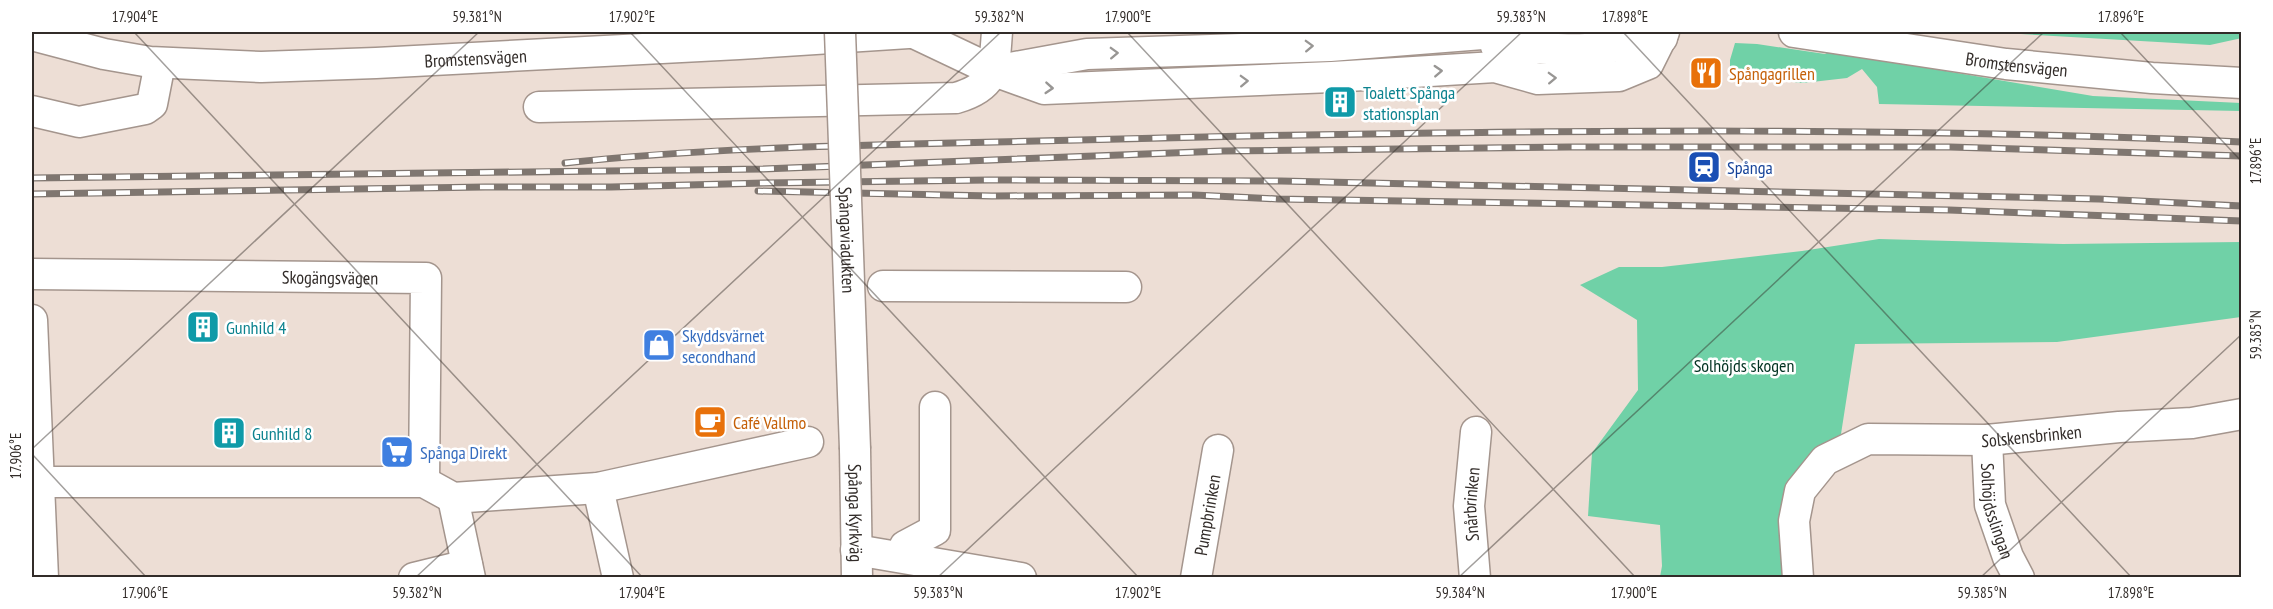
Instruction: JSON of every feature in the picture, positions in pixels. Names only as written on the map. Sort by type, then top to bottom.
[{"type":"street","name":"Spångaviadukten","points":[[840,32],[855,449]]},
{"type":"street","points":[[919,32],[994,70],[1087,54],[1330,46],[1495,44],[1538,79],[1619,76],[1648,64],[1663,35]]},
{"type":"street","name":"Bromstensvägen","points":[[32,35],[104,54],[160,63],[250,67],[307,66],[738,38],[919,32]]},
{"type":"street","points":[[539,107],[956,98],[981,87],[994,70],[997,32]]},
{"type":"street","name":"Bromstensvägen","points":[[1794,32],[2006,64],[2152,78],[2241,83]]},
{"type":"street","points":[[32,111],[79,122],[145,109],[152,104],[160,63]]},
{"type":"street","name":"Skogängsvägen","points":[[32,274],[426,278],[424,482]]},
{"type":"street","points":[[883,286],[1126,287]]},
{"type":"street","points":[[32,320],[35,482],[43,578]]},
{"type":"street","points":[[903,557],[904,546],[935,530],[935,407]]},
{"type":"street","name":"Solskensbrinken","points":[[1798,578],[1794,521],[1800,491],[1825,460],[1868,439],[1987,440],[2119,427],[2192,423],[2241,414]]},
{"type":"street","name":"Snårbrinken","points":[[1475,578],[1469,507],[1476,432]]},
{"type":"street","name":"Solhöjdsslingan","points":[[1987,440],[1990,505],[2008,557],[2019,578]]},
{"type":"street","points":[[35,482],[424,482],[453,498],[598,488],[808,442]]},
{"type":"street","name":"Spånga Kyrkväg","points":[[855,449],[857,564]]},
{"type":"street","name":"Pumpbrinken","points":[[1196,578],[1218,450]]},
{"type":"street","points":[[598,488],[618,578]]},
{"type":"street","points":[[414,578],[468,571],[453,498]]},
{"type":"street","points":[[857,564],[903,557],[1021,578]]},
{"type":"green space","points":[[1986,32],[2241,32],[2242,38],[2210,45]]},
{"type":"green space","points":[[1735,43],[1825,54],[1838,47],[1922,67],[2093,96],[2241,103],[2241,111],[1879,104],[1877,87],[1862,69],[1847,78],[1803,83],[1730,76],[1730,60]]},
{"type":"green space","name":"Solhöjds skogen","points":[[1879,239],[2063,244],[2241,242],[2241,317],[2057,342],[1855,344],[1841,434],[1805,462],[1788,577],[1660,577],[1662,566],[1660,525],[1588,516],[1592,453],[1638,390],[1637,320],[1580,285],[1619,267],[1662,267],[1802,251]]},
{"type":"railway","points":[[565,163],[662,154],[807,147],[1495,132],[1869,132],[2242,142]]},
{"type":"railway","points":[[32,178],[763,169],[1223,151],[1569,147],[1950,147],[2242,156]]},
{"type":"railway","points":[[32,194],[989,180],[1281,181],[2099,199],[2242,206]]},
{"type":"railway","points":[[758,191],[992,196],[1194,195],[1278,199],[1949,210],[2242,221]]},
{"type":"place","name":"Spångagrillen","points":[[1706,73]]},
{"type":"place","name":"Toalett Spånga stationsplan","points":[[1340,102]]},
{"type":"place","name":"Spånga","points":[[1704,167]]},
{"type":"place","name":"Gunhild 4","points":[[203,327]]},
{"type":"place","name":"Skyddsvärnet secondhand","points":[[659,345]]},
{"type":"place","name":"Café Vallmo","points":[[710,422]]},
{"type":"place","name":"Gunhild 8","points":[[229,433]]},
{"type":"place","name":"Spånga Direkt","points":[[397,452]]}]
